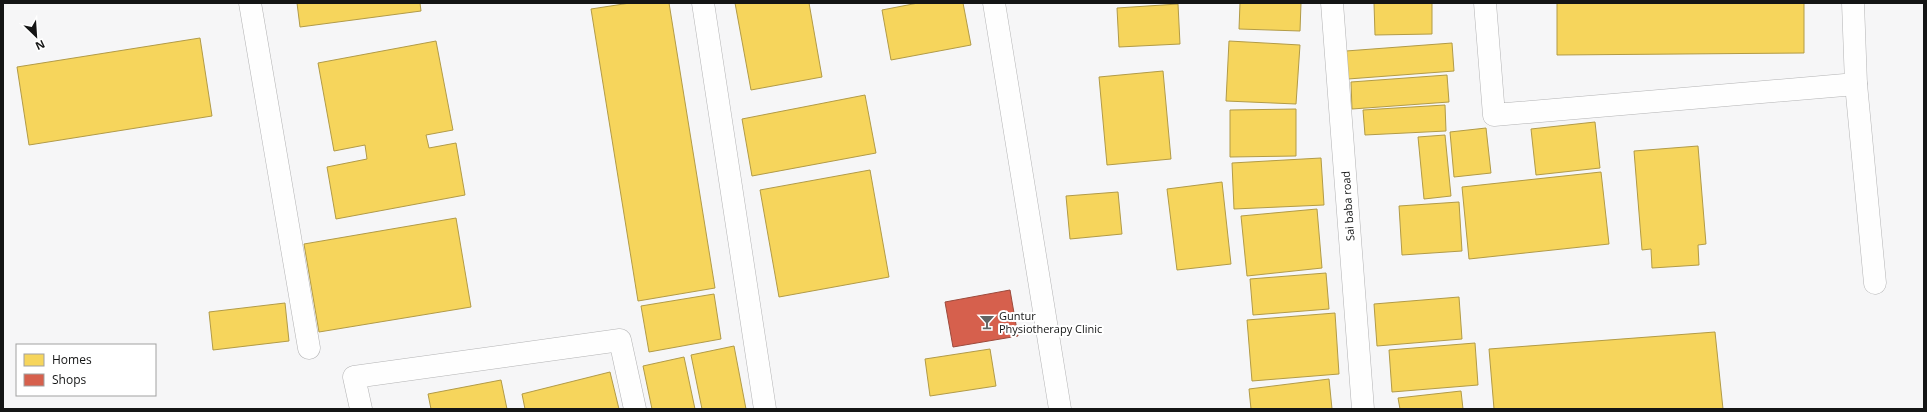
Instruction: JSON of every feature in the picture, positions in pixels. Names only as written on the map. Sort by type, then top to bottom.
[{"type":"street","points":[[250,3],[309,348]]},
{"type":"street","points":[[703,3],[765,409]]},
{"type":"street","points":[[994,3],[1060,409]]},
{"type":"street","name":"Sai baba road","points":[[1332,3],[1363,409]]},
{"type":"street","points":[[1485,3],[1494,115],[1856,84]]},
{"type":"street","points":[[1853,3],[1856,84],[1875,283]]},
{"type":"street","points":[[361,409],[354,377],[620,340],[635,409]]},
{"type":"building: Homes","points":[[297,3],[420,3],[421,11],[300,27]]},
{"type":"building: Homes","points":[[630,3],[669,3],[715,288],[638,301],[591,9]]},
{"type":"building: Homes","points":[[735,3],[809,3],[822,77],[751,90]]},
{"type":"building: Homes","points":[[918,3],[963,3],[971,45],[891,60],[882,10]]},
{"type":"building: Homes","points":[[1240,3],[1301,3],[1300,31],[1239,29]]},
{"type":"building: Homes","points":[[1374,3],[1432,3],[1432,34],[1375,35]]},
{"type":"building: Homes","points":[[1557,3],[1804,3],[1804,53],[1557,55]]},
{"type":"building: Homes","points":[[1178,4],[1180,44],[1119,47],[1117,8]]},
{"type":"building: Homes","points":[[200,38],[212,116],[29,145],[17,67]]},
{"type":"building: Homes","points":[[436,41],[453,130],[426,135],[429,148],[456,143],[465,195],[336,219],[327,167],[367,159],[365,145],[334,151],[318,63]]},
{"type":"building: Homes","points":[[1229,41],[1300,45],[1296,104],[1226,101]]},
{"type":"building: Homes","points":[[1452,43],[1454,71],[1348,79],[1346,51]]},
{"type":"building: Homes","points":[[1163,71],[1171,159],[1107,165],[1099,77]]},
{"type":"building: Homes","points":[[1447,75],[1449,102],[1352,109],[1351,82]]},
{"type":"building: Homes","points":[[865,95],[876,153],[752,176],[742,119]]},
{"type":"building: Homes","points":[[1445,105],[1446,131],[1365,135],[1363,110]]},
{"type":"building: Homes","points":[[1296,109],[1296,156],[1230,157],[1230,110]]},
{"type":"building: Homes","points":[[1595,122],[1600,168],[1536,175],[1531,129]]},
{"type":"building: Homes","points":[[1486,128],[1491,173],[1454,177],[1450,132]]},
{"type":"building: Homes","points":[[1445,135],[1451,196],[1424,199],[1418,137]]},
{"type":"building: Homes","points":[[1698,146],[1706,244],[1698,245],[1699,265],[1652,268],[1651,249],[1642,250],[1634,151]]},
{"type":"building: Homes","points":[[1321,158],[1324,205],[1234,209],[1232,163]]},
{"type":"building: Homes","points":[[870,170],[889,277],[779,297],[760,190]]},
{"type":"building: Homes","points":[[1601,172],[1609,244],[1469,259],[1462,187]]},
{"type":"building: Homes","points":[[1222,182],[1231,264],[1177,270],[1167,189]]},
{"type":"building: Homes","points":[[1118,192],[1122,234],[1070,239],[1066,196]]},
{"type":"building: Homes","points":[[1459,202],[1462,251],[1402,255],[1399,206]]},
{"type":"building: Homes","points":[[1317,209],[1322,268],[1247,276],[1241,216]]},
{"type":"building: Homes","points":[[456,218],[471,307],[319,332],[304,244]]},
{"type":"building: Homes","points":[[1326,273],[1329,309],[1253,315],[1250,279]]},
{"type":"building: Homes","points":[[714,294],[721,339],[649,352],[641,306]]},
{"type":"building: Homes","points":[[1459,297],[1462,339],[1377,346],[1374,304]]},
{"type":"building: Homes","points":[[285,303],[289,341],[213,350],[209,312]]},
{"type":"building: Homes","points":[[1335,313],[1339,374],[1252,381],[1247,320]]},
{"type":"building: Homes","points":[[1715,332],[1723,409],[1494,409],[1489,349]]},
{"type":"building: Homes","points":[[1475,343],[1478,385],[1392,392],[1389,350]]},
{"type":"building: Homes","points":[[734,346],[746,409],[702,409],[691,355]]},
{"type":"building: Homes","points":[[990,349],[996,386],[930,396],[925,359]]},
{"type":"building: Homes","points":[[684,357],[695,409],[652,409],[643,366]]},
{"type":"building: Homes","points":[[610,372],[619,409],[525,409],[522,394]]},
{"type":"building: Homes","points":[[1329,379],[1332,409],[1251,409],[1249,389]]},
{"type":"building: Homes","points":[[501,380],[507,409],[431,409],[428,394]]},
{"type":"building: Homes","points":[[1461,391],[1463,409],[1400,409],[1398,398]]},
{"type":"building: Shops","points":[[1010,290],[1018,336],[953,347],[945,302]]},
{"type":"place","name":"Guntur Physiotherapy Clinic","points":[[987,322]]}]
